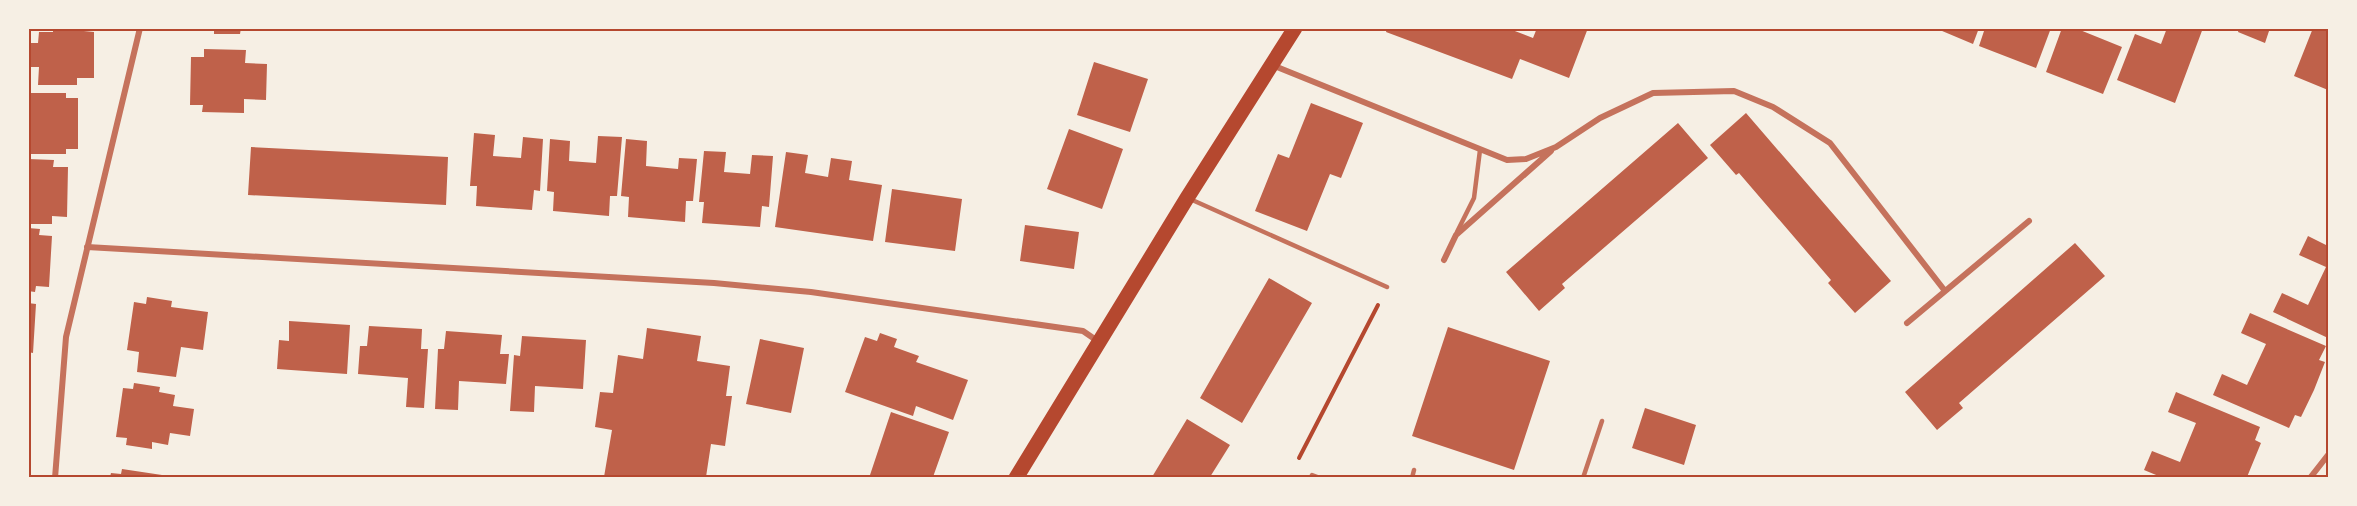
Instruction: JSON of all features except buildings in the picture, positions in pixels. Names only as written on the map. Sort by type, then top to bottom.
[{"type":"main road","points":[[1017,477],[1186,198],[1295,28]]},
{"type":"street","points":[[55,477],[66,337],[140,28]]},
{"type":"street","points":[[1270,65],[1507,160],[1526,159],[1556,147]]},
{"type":"street","points":[[1444,260],[1456,235],[1556,147],[1600,118],[1653,93],[1734,91],[1773,107],[1830,143],[1945,291]]},
{"type":"street","points":[[1907,323],[2029,221]]},
{"type":"street","points":[[87,248],[702,283],[811,292],[1083,331],[1100,343]]},
{"type":"street","points":[[2310,477],[2328,455]]},
{"type":"lane","points":[[1456,235],[1474,198],[1480,150]]},
{"type":"lane","points":[[1186,198],[1387,287]]},
{"type":"lane","points":[[1583,477],[1602,421]]},
{"type":"lane","points":[[1412,477],[1414,471]]},
{"type":"lane","points":[[1312,475],[1320,477]]},
{"type":"path","points":[[1294,467],[1387,287]]}]
